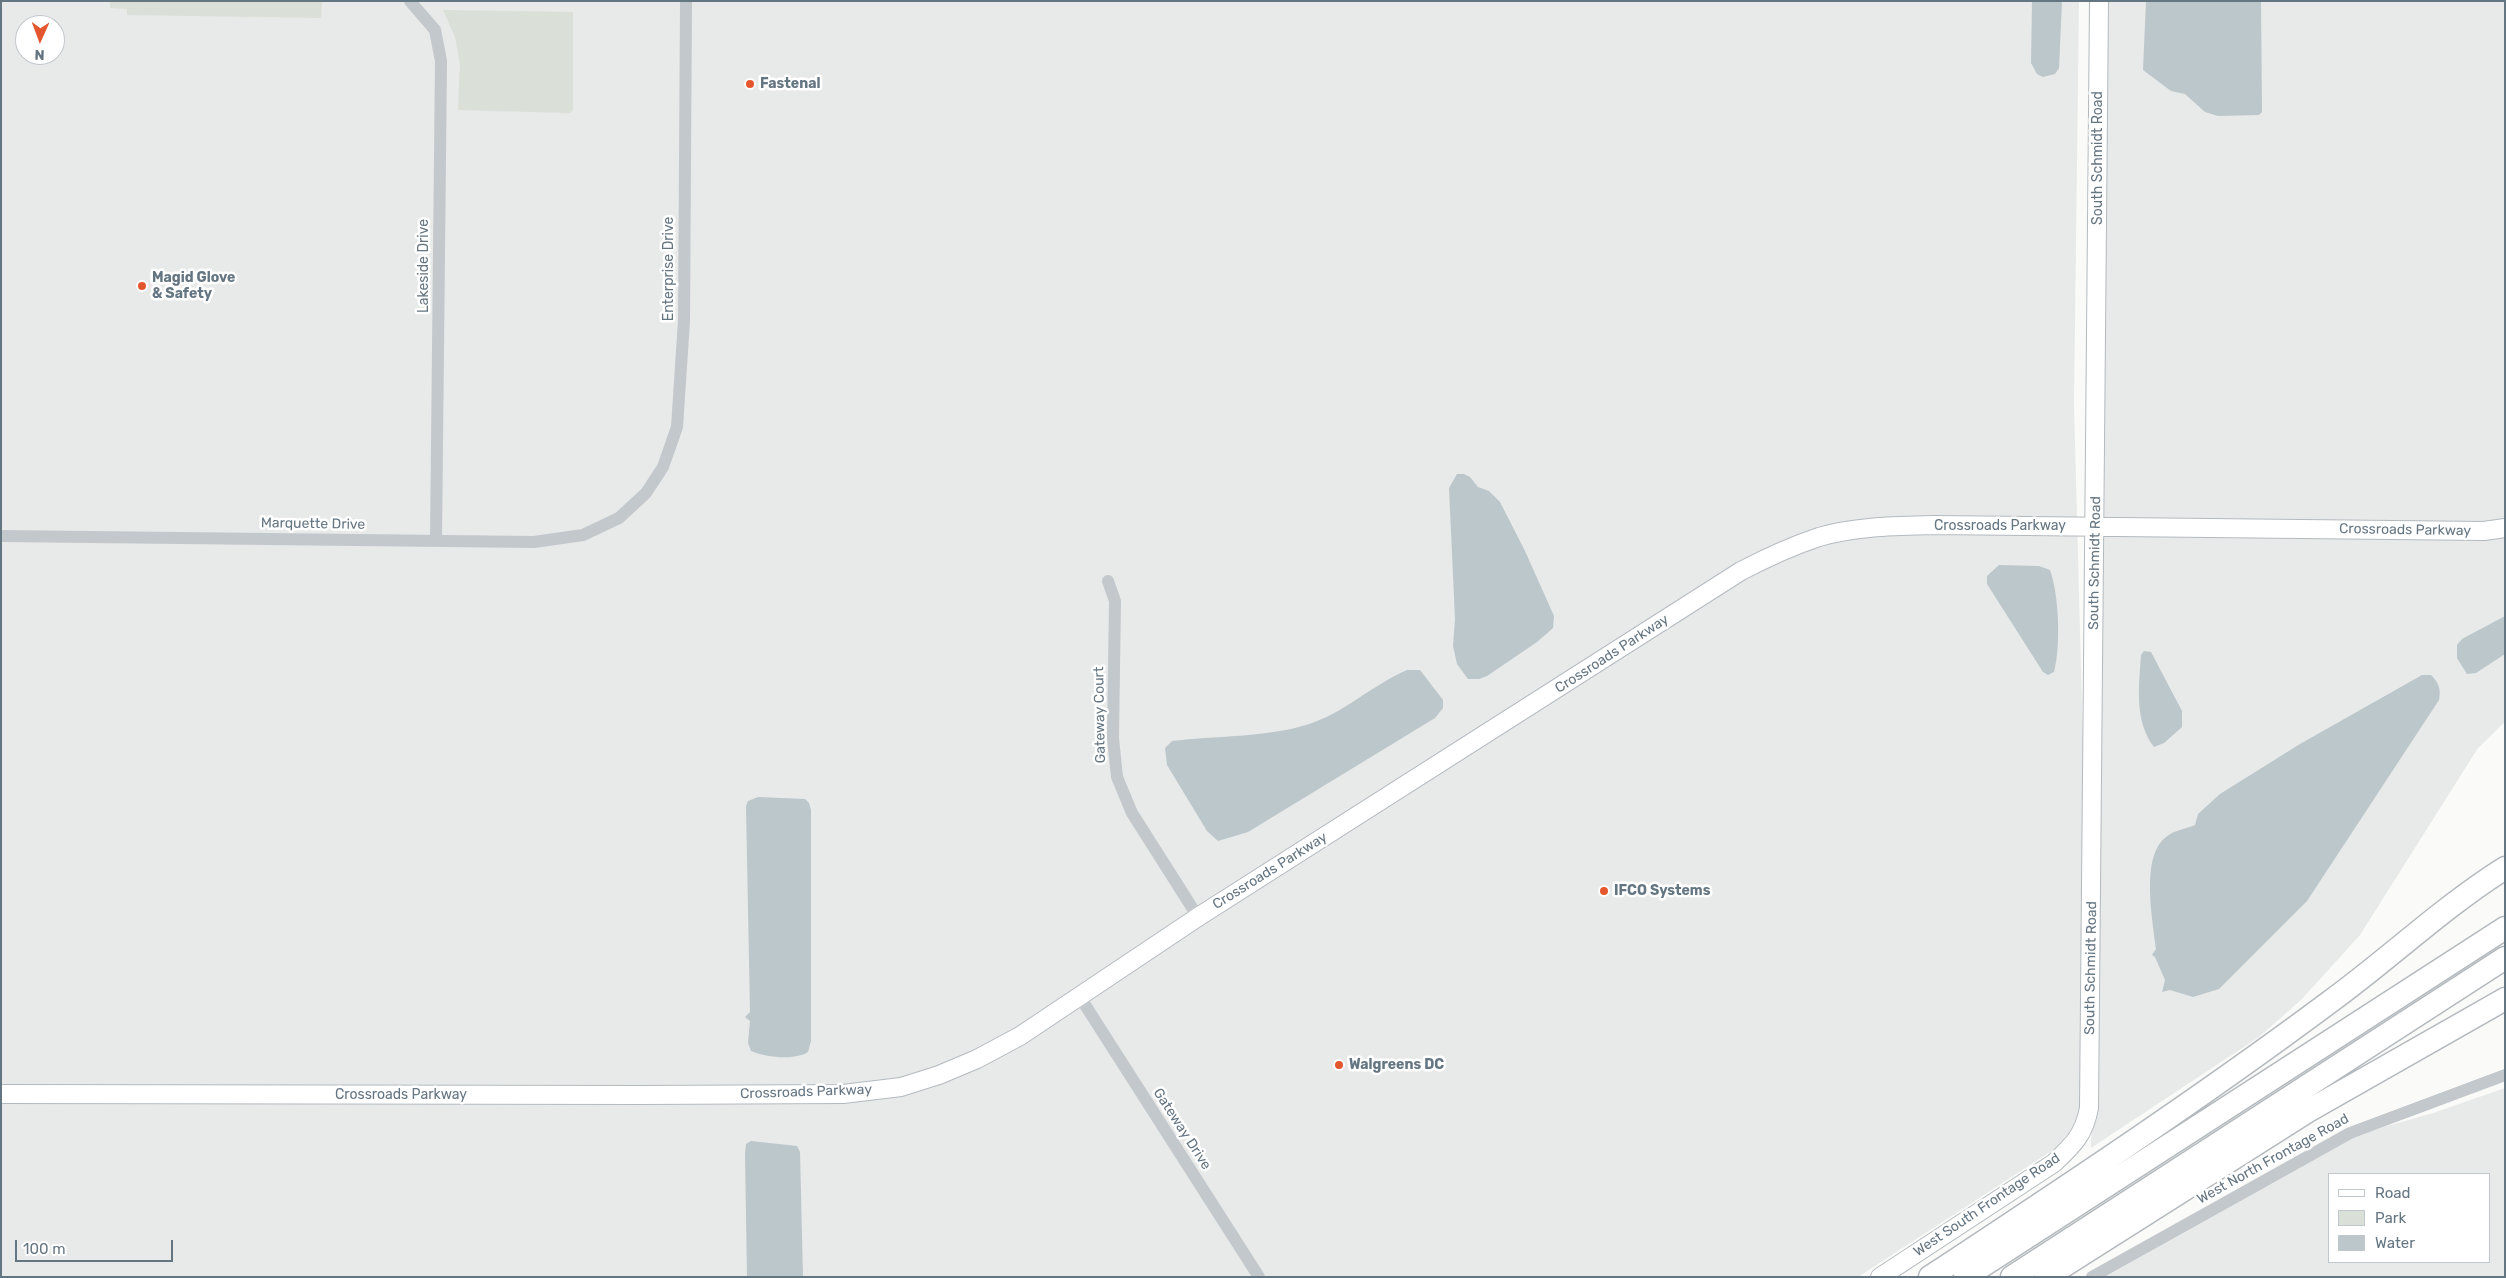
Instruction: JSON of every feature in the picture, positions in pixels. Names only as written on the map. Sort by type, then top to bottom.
[{"type":"highway","points":[[1930,1277],[2106,1161],[2332,1001],[2477,886],[2505,868]]},
{"type":"highway","points":[[1965,1277],[2505,928]]},
{"type":"highway","points":[[2012,1277],[2505,958]]},
{"type":"highway","points":[[2046,1277],[2308,1111],[2505,999]]},
{"type":"street","name":"Lakeside Drive","points":[[410,1],[435,30],[441,60],[436,540]]},
{"type":"street","name":"Enterprise Drive","points":[[620,518],[646,493],[663,468],[677,426],[684,321],[686,1]]},
{"type":"street","name":"South Schmidt Road","points":[[2086,1125],[2089,1108],[2090,1069],[2099,1]]},
{"type":"street","name":"Marquette Drive","points":[[1,536],[558,540],[583,535],[620,518]]},
{"type":"street","name":"Crossroads Parkway","points":[[1,1094],[641,1095],[864,1092],[901,1087],[940,1075],[977,1059],[1020,1036],[1198,917],[1741,571],[1781,551],[1821,537],[1889,526],[2094,526],[2484,531],[2505,528]]},
{"type":"street","name":"Gateway Court","points":[[1108,581],[1115,601],[1113,738],[1117,777],[1132,813],[1198,917]]},
{"type":"street","name":"Gateway Drive","points":[[1080,997],[1260,1277]]},
{"type":"street","name":"West North Frontage Road","points":[[2092,1277],[2350,1132],[2505,1074]]},
{"type":"street","name":"West South Frontage Road","points":[[1880,1277],[2054,1163],[2076,1142],[2086,1125]]},
{"type":"shaded area","points":[[1,1],[2079,1],[2074,404],[2085,822],[2084,1059],[2079,1120],[2056,1148],[1858,1277],[1,1277]]},
{"type":"shaded area","points":[[2107,1],[2505,1],[2505,722],[2478,748],[2360,935],[2301,1000],[2259,1037],[2091,1148],[2104,538]]},
{"type":"shaded area","points":[[2505,1088],[2505,1277],[2105,1277],[2356,1135],[2433,1113]]},
{"type":"green space","points":[[110,1],[322,1],[321,18],[127,15],[127,9],[110,8]]},
{"type":"green space","points":[[443,10],[573,12],[573,110],[570,113],[458,110],[460,64],[455,37]]},
{"type":"water","points":[[2032,1],[2062,1],[2059,68],[2055,74],[2043,77],[2037,74],[2031,63]]},
{"type":"water","points":[[2146,1],[2261,1],[2262,112],[2259,115],[2218,116],[2205,112],[2185,94],[2171,91],[2143,70]]},
{"type":"water","points":[[1457,474],[1464,474],[1470,477],[1478,487],[1489,491],[1500,502],[1525,551],[1554,616],[1553,628],[1537,642],[1487,676],[1479,679],[1468,679],[1457,664],[1453,646],[1455,619],[1449,488]]},
{"type":"water","points":[[1999,565],[2039,566],[2050,570],[2057,606],[2058,649],[2054,672],[2048,675],[2043,672],[1987,584],[1987,576]]},
{"type":"water","points":[[2505,616],[2505,654],[2476,673],[2467,674],[2457,658],[2457,645],[2462,639]]},
{"type":"water","points":[[2144,651],[2151,652],[2182,711],[2182,727],[2164,743],[2154,747],[2143,726],[2139,703],[2141,655]]},
{"type":"water","points":[[1407,670],[1420,670],[1443,700],[1443,708],[1435,718],[1248,832],[1218,841],[1207,831],[1167,765],[1165,748],[1172,741],[1275,732],[1306,725],[1345,707],[1382,683]]},
{"type":"water","points":[[2422,675],[2431,675],[2436,681],[2439,686],[2439,700],[2307,901],[2219,989],[2193,997],[2170,990],[2162,992],[2165,980],[2155,957],[2152,955],[2156,949],[2150,890],[2153,859],[2158,846],[2166,837],[2176,831],[2195,825],[2198,814],[2220,794],[2300,744]]},
{"type":"water","points":[[758,797],[805,799],[809,803],[811,810],[811,1041],[808,1052],[788,1057],[771,1056],[751,1051],[748,1043],[750,1021],[745,1017],[750,1012],[746,806],[748,801]]},
{"type":"water","points":[[751,1141],[797,1146],[800,1152],[803,1277],[747,1277],[745,1154],[746,1144]]},
{"type":"place","name":"Fastenal","points":[[750,84]]},
{"type":"place","name":"Magid Glove & Safety","points":[[142,286]]},
{"type":"place","name":"IFCO Systems","points":[[1604,891]]},
{"type":"place","name":"Walgreens DC","points":[[1339,1065]]}]
